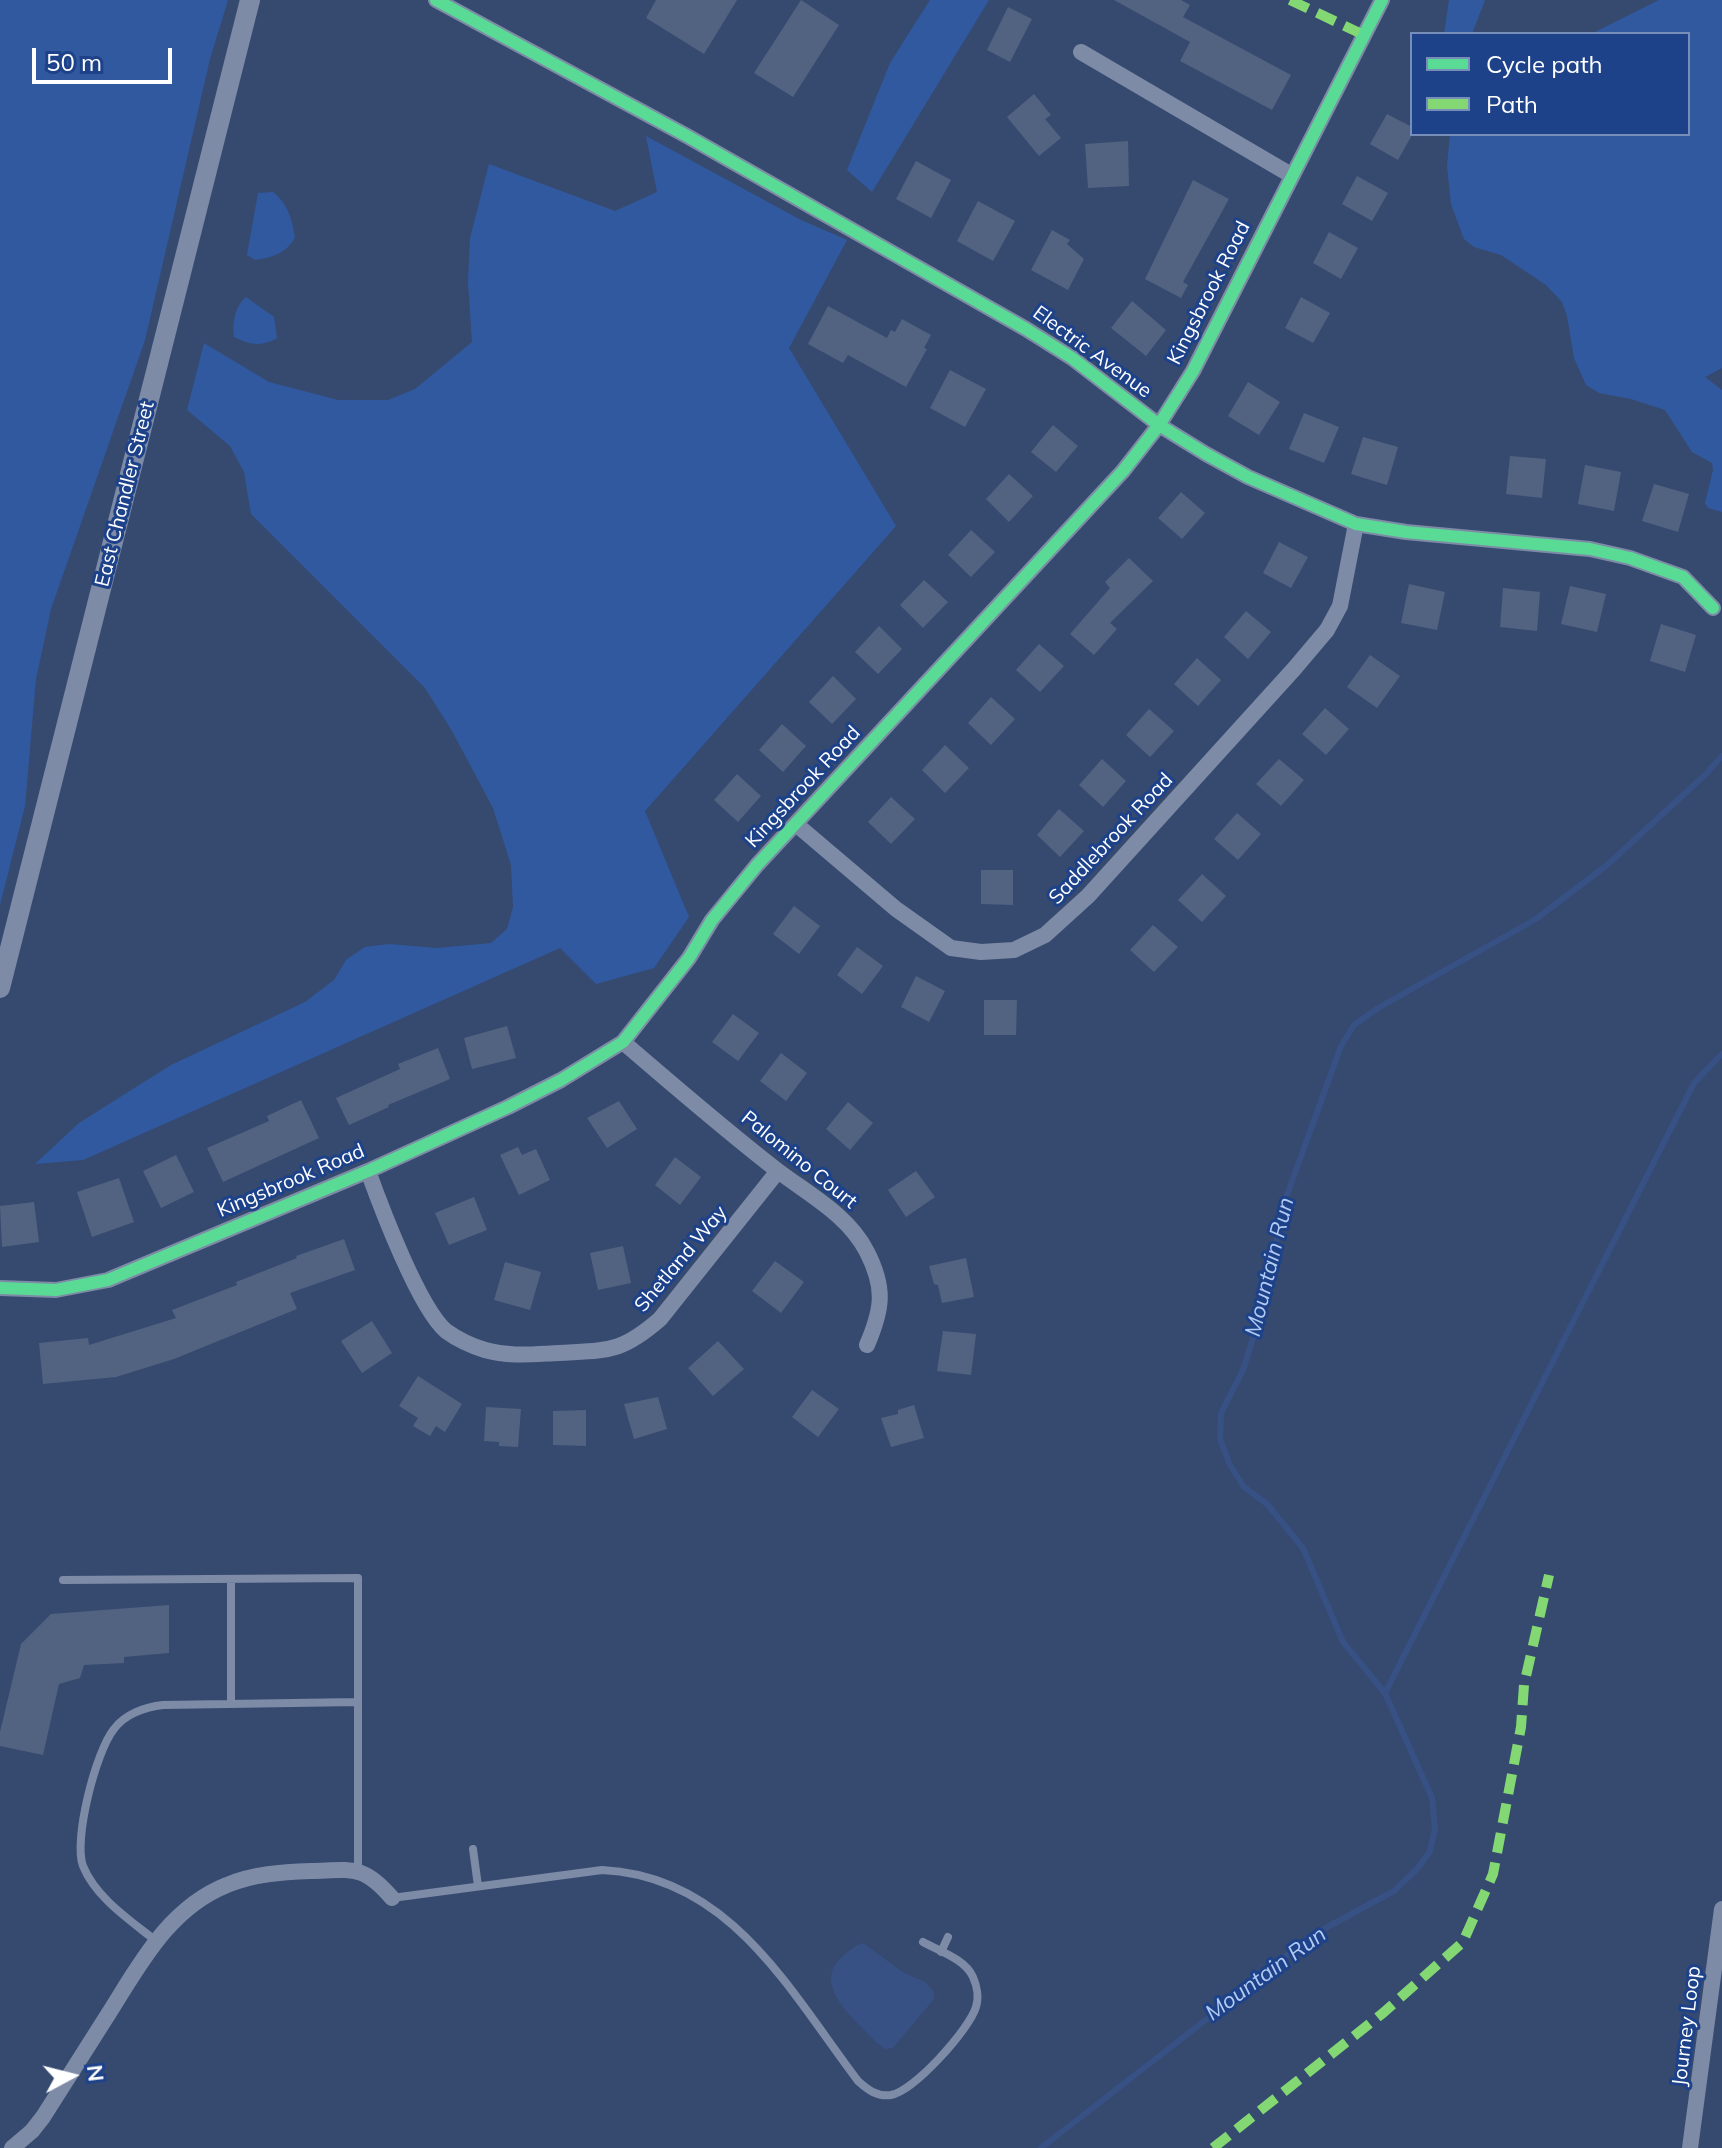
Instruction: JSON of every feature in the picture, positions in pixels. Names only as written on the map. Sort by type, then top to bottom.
[{"type":"street","name":"East Chandler Street","points":[[0,988],[250,0]]},
{"type":"street","name":"Electric Avenue","points":[[436,0],[674,129],[1026,329],[1072,358],[1159,425],[1248,477],[1356,524],[1406,532],[1590,549],[1630,558],[1683,577],[1713,608]]},
{"type":"street","name":"Kingsbrook Road","points":[[0,1288],[56,1290],[108,1280],[368,1171],[508,1107],[623,1042],[689,958],[712,920],[757,865],[1123,471],[1159,425],[1193,371],[1382,0]]},
{"type":"street","points":[[1081,52],[1291,175]]},
{"type":"street","name":"Saddlebrook Road","points":[[797,825],[922,930],[951,948],[997,953],[1030,944],[1045,935],[1088,896],[1327,630],[1340,606],[1356,524]]},
{"type":"street","name":"Palomino Court","points":[[623,1042],[851,1228],[867,1251],[879,1282],[880,1313],[867,1345]]},
{"type":"street","name":"Shetland Way","points":[[368,1171],[383,1213],[428,1308],[445,1330],[462,1341],[510,1355],[619,1348],[642,1335],[660,1319],[778,1171]]},
{"type":"street","points":[[12,2148],[43,2117],[156,1941],[192,1905],[227,1884],[279,1872],[358,1870],[376,1880],[392,1898]]},
{"type":"street","name":"Journey Loop","points":[[1690,2148],[1722,1909]]},
{"type":"lane","points":[[63,1580],[358,1578],[358,1870]]},
{"type":"lane","points":[[231,1579],[231,1703]]},
{"type":"lane","points":[[156,1941],[115,1908],[99,1891],[82,1864],[80,1843],[97,1762],[115,1726],[137,1712],[163,1705],[358,1702]]},
{"type":"lane","points":[[473,1849],[478,1886]]},
{"type":"lane","points":[[392,1898],[602,1870],[637,1873],[681,1890],[716,1909],[744,1935],[858,2081],[875,2094],[883,2095],[901,2092],[916,2082],[966,2026],[977,2006],[973,1976],[967,1967],[923,1942]]},
{"type":"lane","points":[[941,1952],[948,1937]]},
{"type":"shaded area","points":[[0,0],[228,0],[210,59],[145,340],[51,609],[36,679],[25,806],[0,905]]},
{"type":"shaded area","points":[[930,0],[989,0],[872,192],[847,170],[890,63]]},
{"type":"shaded area","points":[[1449,0],[1485,0],[1473,32],[1444,32]]},
{"type":"shaded area","points":[[1659,0],[1722,0],[1722,368],[1705,377],[1722,390],[1722,512],[1708,508],[1705,503],[1712,463],[1692,452],[1665,410],[1599,393],[1586,385],[1574,358],[1562,302],[1546,285],[1501,255],[1474,247],[1464,239],[1451,204],[1447,166],[1450,136],[1690,136],[1690,32],[1595,32]]},
{"type":"shaded area","points":[[646,136],[801,220],[847,240],[789,348],[896,526],[645,811],[689,917],[654,968],[596,984],[560,948],[83,1160],[35,1164],[79,1123],[171,1065],[305,1002],[334,980],[346,960],[365,947],[389,944],[437,948],[491,943],[507,929],[513,907],[511,865],[493,808],[452,731],[425,688],[251,514],[244,472],[230,446],[187,410],[204,343],[269,382],[338,400],[388,400],[415,389],[472,342],[468,282],[470,238],[489,164],[615,211],[657,192]]},
{"type":"shaded area","points":[[273,192],[288,212],[295,238],[278,254],[255,260],[247,255],[258,193]]},
{"type":"shaded area","points":[[246,297],[274,317],[277,338],[256,344],[234,337],[235,315]]},
{"type":"shaded area","points":[[863,1943],[904,1973],[925,1982],[934,1992],[934,1999],[893,2048],[885,2049],[850,2016],[831,1983],[838,1961]]},
{"type":"building","points":[[656,0],[737,0],[704,54],[646,18]]},
{"type":"building","points":[[801,0],[839,25],[793,97],[754,73]]},
{"type":"building","points":[[1114,0],[1181,0],[1190,5],[1183,17],[1291,75],[1272,110],[1180,61],[1190,42]]},
{"type":"building","points":[[1008,7],[1032,19],[1010,62],[987,50]]},
{"type":"building","points":[[1034,94],[1051,115],[1045,119],[1061,138],[1039,156],[1007,117]]},
{"type":"building","points":[[1387,114],[1410,126],[1411,136],[1398,160],[1370,144]]},
{"type":"building","points":[[1128,141],[1129,186],[1088,188],[1085,144]]},
{"type":"building","points":[[916,161],[951,180],[931,218],[896,199]]},
{"type":"building","points":[[1357,176],[1388,193],[1372,221],[1342,204]]},
{"type":"building","points":[[1193,180],[1229,199],[1183,282],[1188,285],[1181,298],[1145,279]]},
{"type":"building","points":[[978,201],[1015,221],[993,261],[957,241]]},
{"type":"building","points":[[1052,230],[1070,240],[1067,244],[1084,259],[1068,290],[1031,270]]},
{"type":"building","points":[[1329,232],[1358,248],[1341,279],[1313,263]]},
{"type":"building","points":[[1301,297],[1330,313],[1313,343],[1285,328]]},
{"type":"building","points":[[1132,301],[1166,330],[1146,356],[1111,328]]},
{"type":"building","points":[[828,306],[887,338],[891,330],[895,332],[902,319],[931,335],[924,348],[927,349],[906,387],[848,355],[843,363],[808,344]]},
{"type":"building","points":[[950,370],[986,389],[965,427],[930,408]]},
{"type":"building","points":[[1248,382],[1280,402],[1259,435],[1228,416]]},
{"type":"building","points":[[1304,413],[1339,427],[1324,463],[1289,449]]},
{"type":"building","points":[[1053,425],[1078,446],[1056,472],[1031,452]]},
{"type":"building","points":[[1363,437],[1398,447],[1387,485],[1351,474]]},
{"type":"building","points":[[1510,456],[1546,459],[1542,498],[1506,494]]},
{"type":"building","points":[[1585,465],[1621,472],[1614,511],[1578,504]]},
{"type":"building","points":[[1009,474],[1033,496],[1009,522],[986,499]]},
{"type":"building","points":[[1654,484],[1689,494],[1678,532],[1642,521]]},
{"type":"building","points":[[1181,492],[1205,513],[1182,539],[1158,518]]},
{"type":"building","points":[[971,530],[995,552],[971,577],[948,555]]},
{"type":"building","points":[[1279,542],[1308,557],[1291,588],[1263,573]]},
{"type":"building","points":[[1129,558],[1153,581],[1110,623],[1117,629],[1094,655],[1070,634],[1110,588],[1105,582]]},
{"type":"building","points":[[924,580],[948,602],[923,628],[900,605]]},
{"type":"building","points":[[1409,584],[1445,592],[1437,630],[1401,623]]},
{"type":"building","points":[[1570,586],[1606,594],[1597,632],[1561,624]]},
{"type":"building","points":[[1503,588],[1540,592],[1537,631],[1500,627]]},
{"type":"building","points":[[1246,611],[1271,632],[1248,659],[1224,637]]},
{"type":"building","points":[[1661,624],[1696,635],[1685,672],[1650,661]]},
{"type":"building","points":[[879,626],[902,649],[878,674],[855,652]]},
{"type":"building","points":[[1039,644],[1064,666],[1040,692],[1016,670]]},
{"type":"building","points":[[1370,655],[1400,676],[1377,708],[1347,687]]},
{"type":"building","points":[[1197,658],[1221,680],[1198,706],[1174,684]]},
{"type":"building","points":[[833,676],[856,699],[832,724],[809,702]]},
{"type":"building","points":[[991,697],[1015,719],[991,745],[968,723]]},
{"type":"building","points":[[1325,708],[1349,729],[1326,755],[1302,734]]},
{"type":"building","points":[[1149,709],[1174,731],[1150,757],[1126,735]]},
{"type":"building","points":[[782,724],[806,746],[783,772],[759,750]]},
{"type":"building","points":[[945,745],[969,768],[945,793],[922,770]]},
{"type":"building","points":[[1102,759],[1126,781],[1103,807],[1079,785]]},
{"type":"building","points":[[1279,759],[1304,780],[1281,806],[1256,784]]},
{"type":"building","points":[[737,774],[761,796],[738,822],[714,800]]},
{"type":"building","points":[[891,797],[915,819],[891,844],[868,822]]},
{"type":"building","points":[[1059,809],[1084,831],[1060,857],[1037,835]]},
{"type":"building","points":[[1237,813],[1261,834],[1238,860],[1214,839]]},
{"type":"building","points":[[981,870],[1013,870],[1013,905],[981,904]]},
{"type":"building","points":[[1202,874],[1226,896],[1202,922],[1178,900]]},
{"type":"building","points":[[794,906],[820,926],[799,954],[773,934]]},
{"type":"building","points":[[1153,925],[1178,947],[1154,972],[1130,950]]},
{"type":"building","points":[[857,947],[883,966],[862,994],[837,975]]},
{"type":"building","points":[[916,976],[945,991],[929,1022],[901,1007]]},
{"type":"building","points":[[984,1000],[1017,1000],[1016,1035],[984,1035]]},
{"type":"building","points":[[733,1014],[759,1033],[738,1061],[712,1042]]},
{"type":"building","points":[[507,1026],[516,1058],[472,1069],[464,1038]]},
{"type":"building","points":[[438,1048],[450,1079],[349,1125],[336,1098],[400,1069],[398,1064]]},
{"type":"building","points":[[781,1053],[807,1073],[786,1101],[760,1081]]},
{"type":"building","points":[[301,1100],[319,1138],[223,1182],[207,1148],[269,1121],[267,1116]]},
{"type":"building","points":[[619,1101],[637,1129],[607,1148],[587,1118]]},
{"type":"building","points":[[848,1102],[873,1123],[850,1150],[826,1129]]},
{"type":"building","points":[[518,1147],[522,1155],[536,1149],[550,1180],[519,1195],[500,1155]]},
{"type":"building","points":[[176,1155],[194,1192],[161,1208],[143,1171]]},
{"type":"building","points":[[675,1157],[701,1177],[680,1205],[655,1185]]},
{"type":"building","points":[[916,1171],[935,1197],[906,1217],[888,1190]]},
{"type":"building","points":[[119,1178],[134,1222],[92,1237],[77,1192]]},
{"type":"building","points":[[474,1197],[487,1230],[449,1245],[435,1213]]},
{"type":"building","points":[[34,1202],[39,1242],[2,1247],[0,1206]]},
{"type":"building","points":[[344,1239],[355,1270],[290,1293],[297,1309],[174,1359],[116,1377],[43,1384],[39,1343],[88,1338],[89,1345],[176,1318],[172,1310],[237,1285],[236,1282],[296,1256]]},
{"type":"building","points":[[623,1246],[631,1283],[598,1290],[590,1253]]},
{"type":"building","points":[[966,1258],[974,1297],[942,1303],[929,1266]]},
{"type":"building","points":[[775,1261],[804,1282],[781,1313],[752,1291]]},
{"type":"building","points":[[505,1262],[541,1272],[530,1310],[494,1300]]},
{"type":"building","points":[[372,1321],[392,1353],[362,1373],[341,1341]]},
{"type":"building","points":[[943,1331],[976,1334],[971,1375],[937,1371]]},
{"type":"building","points":[[718,1341],[744,1369],[713,1396],[688,1368]]},
{"type":"building","points":[[418,1376],[462,1404],[445,1432],[436,1426],[430,1436],[413,1426],[418,1418],[399,1406]]},
{"type":"building","points":[[812,1390],[839,1409],[818,1437],[792,1417]]},
{"type":"building","points":[[658,1397],[667,1429],[634,1439],[624,1404]]},
{"type":"building","points":[[914,1405],[924,1438],[891,1447],[881,1418],[898,1414],[898,1410]]},
{"type":"building","points":[[486,1407],[521,1409],[518,1447],[484,1441]]},
{"type":"building","points":[[586,1410],[586,1446],[553,1445],[553,1411]]},
{"type":"building","points":[[169,1605],[169,1653],[124,1657],[124,1663],[84,1665],[80,1678],[59,1684],[43,1755],[0,1746],[0,1732],[21,1644],[51,1614]]},
{"type":"waterway","name":"Mountain Run","points":[[1041,2148],[1297,1946],[1394,1891],[1418,1868],[1430,1851],[1435,1829],[1432,1798],[1385,1693],[1343,1642],[1303,1548],[1267,1504],[1244,1487],[1230,1465],[1220,1439],[1221,1413],[1243,1370],[1265,1300],[1283,1206],[1341,1046],[1354,1025],[1378,1008],[1536,919],[1607,865],[1722,756]]},
{"type":"waterway","points":[[1385,1693],[1694,1083],[1722,1054]]},
{"type":"marked path","points":[[1290,0],[1364,35]]},
{"type":"marked path","points":[[1213,2148],[1383,2013],[1463,1942],[1493,1874],[1521,1727],[1524,1685],[1549,1575]]},
{"type":"cycle path","points":[[436,0],[687,136],[1026,329],[1072,358],[1159,425],[1248,477],[1356,524],[1406,532],[1590,549],[1630,558],[1683,577],[1713,608]]},
{"type":"cycle path","points":[[0,1288],[56,1290],[108,1280],[368,1171],[508,1107],[561,1080],[623,1042],[689,958],[712,920],[757,865],[1123,471],[1159,425],[1193,371],[1382,0]]}]
